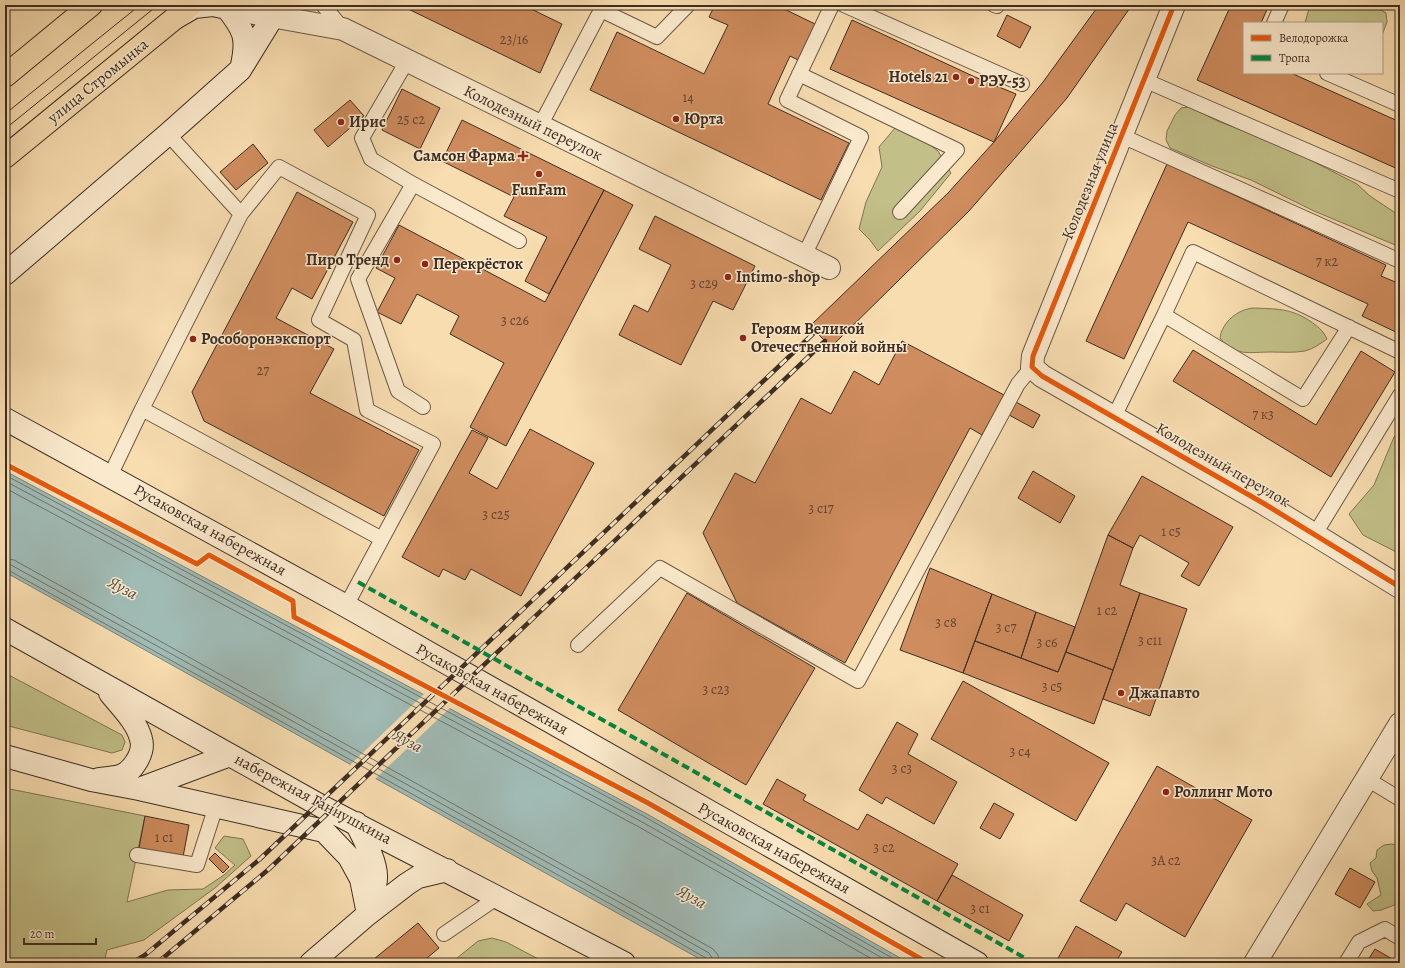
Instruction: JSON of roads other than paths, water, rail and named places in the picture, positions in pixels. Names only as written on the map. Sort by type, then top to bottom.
[{"type":"main road","points":[[5,76],[90,5]]},
{"type":"main road","name":"улица Стромынка","points":[[5,157],[191,5]]},
{"type":"main road","name":"Колодезный переулок","points":[[174,18],[194,7],[213,5],[227,8],[277,11],[343,29],[829,268]]},
{"type":"main road","name":"Колодезная улица","points":[[1032,367],[1033,356],[1174,5]]},
{"type":"main road","points":[[227,8],[239,24],[245,38],[245,51],[240,70]]},
{"type":"main road","points":[[5,274],[240,70],[277,11]]},
{"type":"main road","name":"Колодезный переулок","points":[[1032,367],[1042,376],[1315,534],[1400,587]]},
{"type":"main road","name":"Русаковская набережная","points":[[5,418],[346,606],[977,963]]},
{"type":"main road","name":"набережная Ганнушкина","points":[[5,629],[322,806],[624,963]]},
{"type":"main road","points":[[91,780],[120,776],[132,768],[140,755],[142,740],[134,724],[105,686]]},
{"type":"main road","points":[[1258,962],[1400,724]]},
{"type":"main road","points":[[139,789],[230,755]]},
{"type":"main road","points":[[5,756],[91,780],[139,789],[324,831],[349,857],[361,879],[368,914]]},
{"type":"main road","points":[[356,823],[372,856],[376,877],[368,914]]},
{"type":"main road","points":[[311,963],[368,914],[407,884],[418,877],[447,870]]},
{"type":"lane","points":[[323,5],[343,29]]},
{"type":"lane","points":[[540,126],[596,8],[657,37],[688,5]]},
{"type":"lane","points":[[844,5],[1022,84]]},
{"type":"lane","points":[[1274,22],[1282,5]]},
{"type":"lane","points":[[804,256],[861,137],[787,100],[828,6]]},
{"type":"lane","points":[[407,61],[362,138],[371,159],[413,184],[519,241]]},
{"type":"lane","points":[[799,74],[957,150],[900,212]]},
{"type":"lane","points":[[1329,74],[1400,105]]},
{"type":"lane","points":[[1144,80],[1400,191]]},
{"type":"lane","points":[[168,134],[241,214]]},
{"type":"lane","points":[[1122,136],[1400,261]]},
{"type":"lane","points":[[110,476],[142,409],[241,214],[280,167],[368,215],[319,320],[354,340],[367,410],[433,444],[346,606]]},
{"type":"lane","points":[[413,184],[358,279],[398,391],[423,407]]},
{"type":"lane","points":[[1114,417],[1164,315],[1192,252],[1400,352]]},
{"type":"lane","points":[[1164,315],[1303,399],[1349,327]]},
{"type":"lane","points":[[578,645],[660,568],[858,681],[1018,384],[1032,367]]},
{"type":"lane","points":[[1315,534],[1400,395]]},
{"type":"lane","points":[[142,409],[382,539]]},
{"type":"lane","points":[[1366,779],[1400,799]]},
{"type":"lane","points":[[137,855],[198,865],[216,806]]},
{"type":"lane","points":[[444,934],[498,897]]},
{"type":"lane","points":[[1346,963],[1359,942],[1385,930],[1400,938]]},
{"type":"water","name":"Яуза","points":[[5,471],[647,814],[909,963],[707,963],[5,572]]},
{"type":"tram line","points":[[5,114],[140,5]]},
{"type":"tram line","points":[[5,129],[158,5]]},
{"type":"railway","points":[[132,963],[145,955],[260,859],[816,331]]},
{"type":"railway","points":[[157,963],[269,869],[825,341]]},
{"type":"place","name":"Hotels 21","points":[[956,77]]},
{"type":"place","name":"РЭУ-53","points":[[971,81]]},
{"type":"place","name":"Юрта","points":[[676,119]]},
{"type":"place","name":"Ирис","points":[[341,122]]},
{"type":"place","name":"Самсон Фарма","points":[[523,156]]},
{"type":"place","name":"FunFam","points":[[539,174]]},
{"type":"place","name":"Пиро Тренд","points":[[397,260]]},
{"type":"place","name":"Перекрёсток","points":[[425,264]]},
{"type":"place","name":"Intimo-shop","points":[[728,277]]},
{"type":"place","name":"Героям Великой Отечественной войны","points":[[743,338]]},
{"type":"place","name":"Рособоронэкспорт","points":[[193,339]]},
{"type":"place","name":"Джапавто","points":[[1121,693]]},
{"type":"place","name":"Роллинг Мото","points":[[1166,792]]}]
